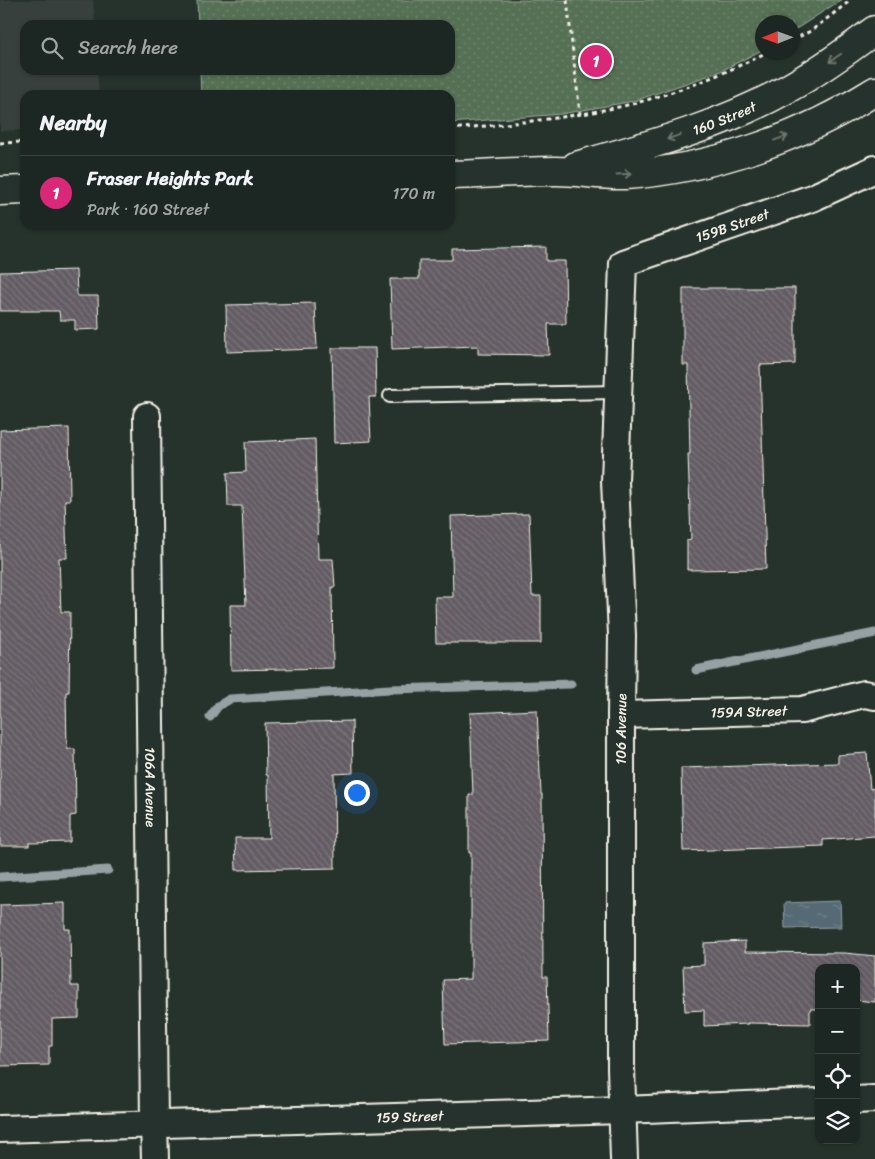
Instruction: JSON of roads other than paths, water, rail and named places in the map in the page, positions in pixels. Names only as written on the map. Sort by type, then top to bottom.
[{"type":"street","name":"160 Street","points":[[558,171],[668,139],[752,106],[786,90],[812,74],[875,30]]},
{"type":"street","name":"160 Street","points":[[455,175],[558,171],[623,175],[656,172],[721,159],[790,135],[827,118],[875,91]]},
{"type":"street","name":"159B Street","points":[[621,299],[623,262],[812,198],[875,169]]},
{"type":"street","points":[[0,191],[20,190]]},
{"type":"street","name":"106 Avenue","points":[[621,299],[615,481],[622,635],[620,715],[620,1068],[624,1159]]},
{"type":"street","name":"106A Avenue","points":[[147,416],[155,1159]]},
{"type":"street","name":"159A Street","points":[[620,715],[802,710],[864,694],[875,696]]},
{"type":"street","points":[[860,1100],[875,1099]]},
{"type":"street","name":"159 Street","points":[[0,1129],[815,1102]]},
{"type":"lane","points":[[390,396],[618,392]]},
{"type":"water","points":[[840,901],[841,927],[785,928],[784,903]]},
{"type":"waterway","points":[[696,670],[875,633]]},
{"type":"waterway","points":[[210,717],[218,706],[230,699],[390,689],[571,684]]},
{"type":"waterway","points":[[0,877],[108,870]]},
{"type":"place","name":"Fraser Heights Park","points":[[596,61]]}]
